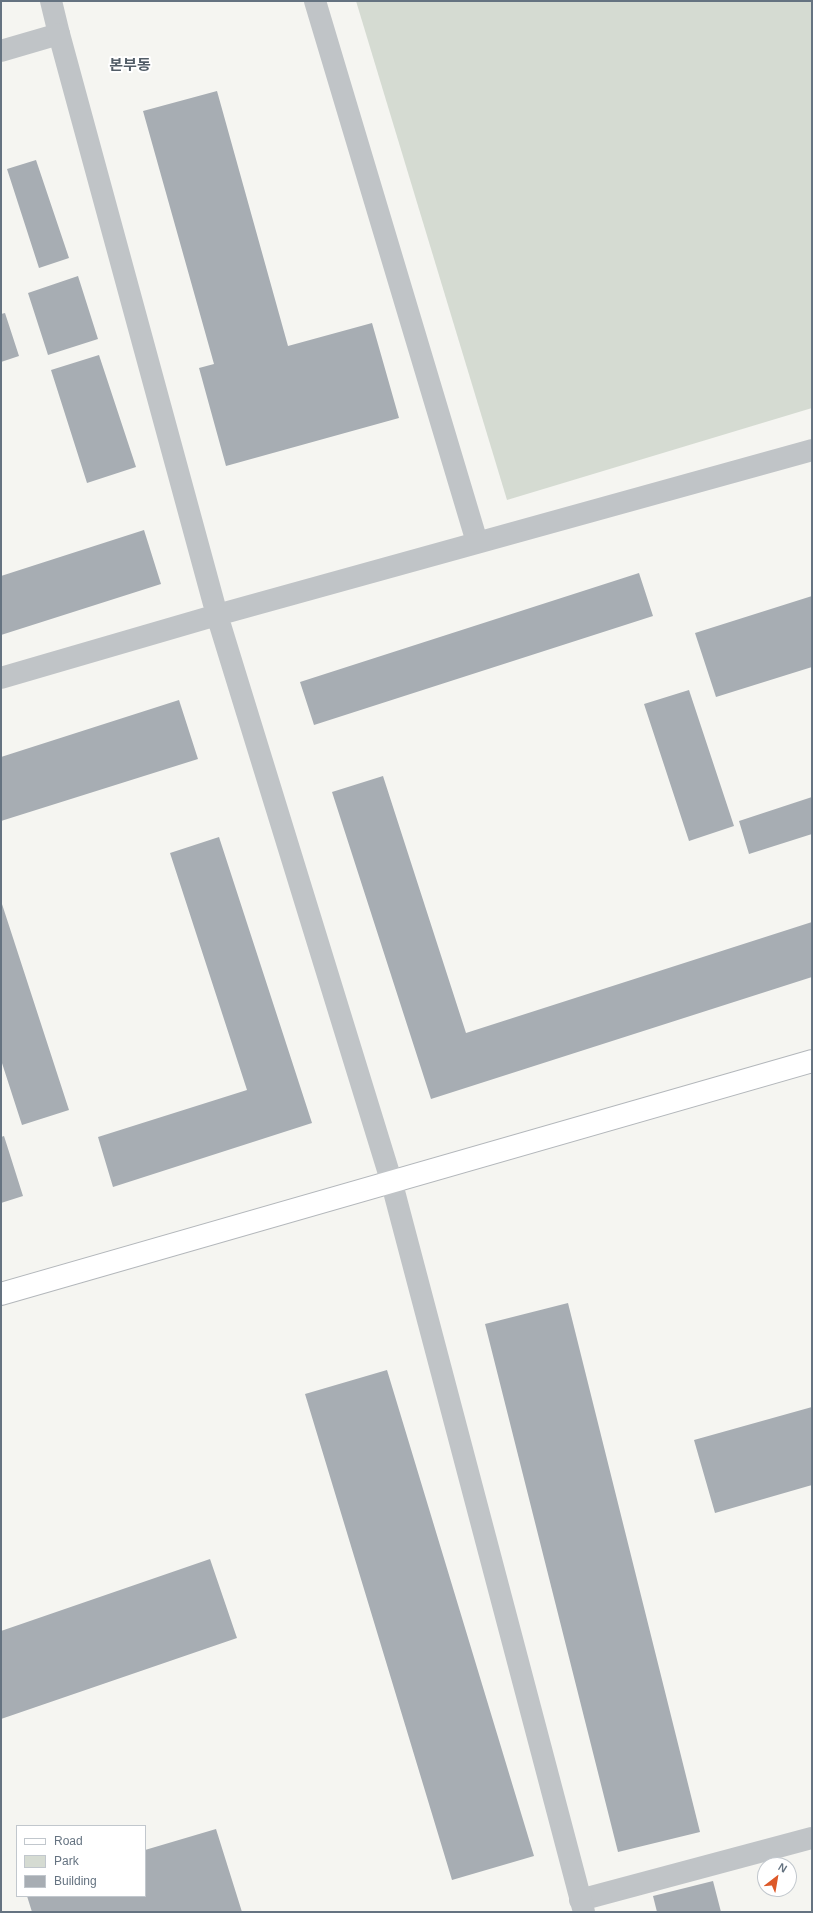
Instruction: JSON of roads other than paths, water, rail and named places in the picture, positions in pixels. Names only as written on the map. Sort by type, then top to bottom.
[{"type":"main road","points":[[1,1294],[391,1180],[812,1061]]},
{"type":"street","points":[[51,1],[217,615],[391,1180],[582,1906],[812,1838]]},
{"type":"street","points":[[315,1],[477,542]]},
{"type":"street","points":[[1,51],[59,34]]},
{"type":"street","points":[[1,678],[217,615],[812,450]]},
{"type":"district","name":"본부동","points":[[130,66]]}]
